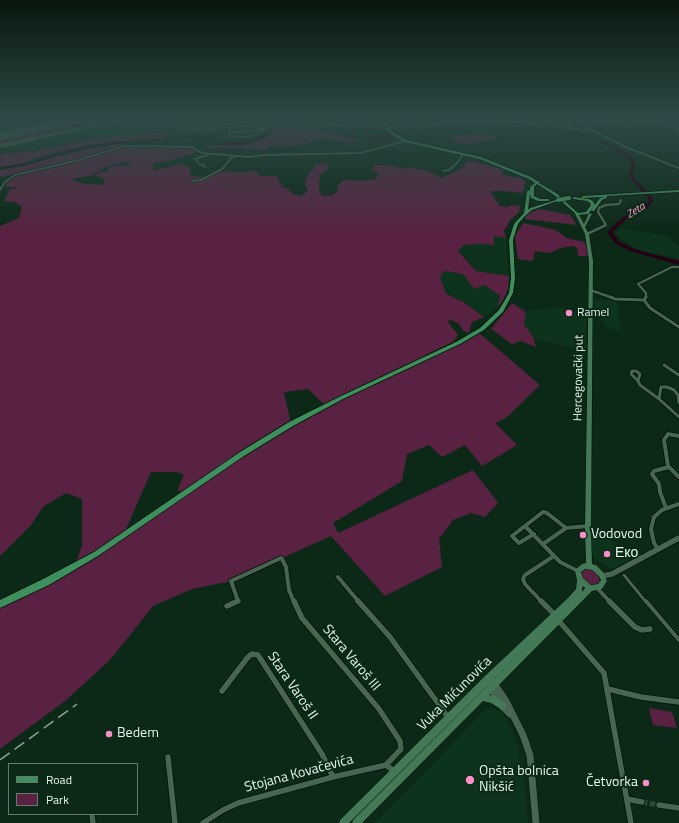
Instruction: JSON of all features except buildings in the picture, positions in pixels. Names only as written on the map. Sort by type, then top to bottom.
[{"type":"main road","points":[[472,156],[492,162],[538,182],[565,202],[577,215],[584,226]]},
{"type":"main road","points":[[525,176],[530,183],[526,213]]},
{"type":"main road","points":[[530,183],[538,182]]},
{"type":"main road","points":[[538,182],[533,184],[532,188],[532,196],[535,199],[542,201],[558,200]]},
{"type":"main road","points":[[532,188],[547,188]]},
{"type":"main road","points":[[0,604],[91,558],[242,454],[291,424],[350,394],[458,344],[482,329],[498,315],[509,296],[513,282],[512,236],[516,224],[526,213],[541,205],[569,198],[620,194],[679,192]]},
{"type":"main road","points":[[577,215],[590,212],[602,198],[620,194]]},
{"type":"main road","points":[[574,198],[585,199],[592,202],[593,205],[584,226]]},
{"type":"main road","points":[[571,208],[590,212]]},
{"type":"main road","name":"Hercegovački put","points":[[584,226],[591,257],[588,526],[589,566]]},
{"type":"main road","points":[[589,566],[597,569],[602,576],[603,584],[598,588],[590,588],[580,580],[578,571],[582,567],[589,566]]},
{"type":"main road","name":"Vuka Mićunovića","points":[[556,618],[579,590],[580,580]]},
{"type":"main road","name":"Vuka Mićunovića","points":[[343,823],[449,718],[490,682],[556,618],[590,588]]},
{"type":"main road","name":"Vuka Mićunovića","points":[[356,823],[481,697],[490,682]]},
{"type":"main road","points":[[481,697],[492,699],[502,706]]},
{"type":"street","points":[[0,190],[5,182],[15,175],[90,156]]},
{"type":"street","points":[[203,156],[195,159],[199,164],[205,167]]},
{"type":"street","points":[[192,181],[201,180],[225,167],[231,158],[235,156]]},
{"type":"street","points":[[443,171],[449,170],[458,162],[461,156]]},
{"type":"street","points":[[649,156],[679,168]]},
{"type":"street","points":[[587,234],[606,225],[598,212],[599,208],[606,205],[619,204],[621,200]]},
{"type":"street","points":[[644,300],[646,298],[646,293],[638,284],[672,267],[679,267]]},
{"type":"street","points":[[590,290],[615,299],[644,300]]},
{"type":"street","points":[[644,300],[650,308],[678,326]]},
{"type":"street","points":[[664,365],[679,375]]},
{"type":"street","points":[[638,381],[642,387],[659,399],[679,417]]},
{"type":"street","points":[[659,399],[661,387],[667,387],[674,390],[679,399],[679,403]]},
{"type":"street","points":[[679,436],[668,434],[664,440],[669,467],[679,477]]},
{"type":"street","points":[[666,508],[660,492],[659,484],[652,474],[669,467]]},
{"type":"street","points":[[658,549],[651,535],[651,524],[654,517],[666,508],[679,504]]},
{"type":"street","points":[[534,534],[519,543],[512,537],[512,534],[543,512],[547,513],[566,528]]},
{"type":"street","points":[[525,526],[554,556],[566,566],[578,571]]},
{"type":"street","points":[[543,544],[566,528],[588,526]]},
{"type":"street","points":[[602,576],[612,574],[679,538]]},
{"type":"street","points":[[554,556],[525,575],[524,582],[601,668],[608,689],[612,724],[632,823]]},
{"type":"street","name":"Stara Varoš III","points":[[227,606],[238,601],[231,581],[282,558],[286,567],[288,590],[302,618],[379,709],[400,741],[400,749],[386,765]]},
{"type":"street","points":[[624,576],[679,640]]},
{"type":"street","points":[[338,577],[390,637],[449,718]]},
{"type":"street","points":[[598,588],[635,628],[642,630],[650,629]]},
{"type":"street","name":"Stara Varoš II","points":[[222,691],[248,657],[252,654],[258,655],[322,754],[333,777]]},
{"type":"street","points":[[490,682],[502,706],[513,717]]},
{"type":"street","points":[[490,682],[506,701],[523,735],[530,755],[536,823]]},
{"type":"street","points":[[608,689],[641,697],[679,702]]},
{"type":"street","points":[[168,757],[175,823]]},
{"type":"street","points":[[386,765],[394,771],[400,779]]},
{"type":"street","name":"Stojana Kovačevića","points":[[203,823],[223,810],[238,804],[333,777],[386,765]]},
{"type":"street","points":[[627,799],[642,802]]},
{"type":"street","points":[[659,805],[679,808]]},
{"type":"shaded area","points":[[54,156],[25,165],[0,169],[0,168]]},
{"type":"shaded area","points":[[619,228],[668,236],[679,247],[679,259],[646,252],[630,245],[616,233]]},
{"type":"shaded area","points":[[494,236],[506,238],[509,276],[476,271],[468,260],[458,251],[464,245],[494,244]]},
{"type":"shaded area","points":[[444,271],[463,274],[474,289],[485,285],[500,296],[498,307],[484,317],[463,302],[446,294],[440,277]]},
{"type":"shaded area","points":[[594,300],[618,301],[621,331],[606,328],[605,322],[595,318]]},
{"type":"shaded area","points":[[553,306],[587,315],[586,351],[533,338],[524,324],[527,311],[552,308]]},
{"type":"shaded area","points":[[592,535],[614,541],[631,559],[616,567],[610,568],[594,558],[591,547]]},
{"type":"shaded area","name":"Opšta bolnica Nikšić","points":[[487,708],[493,708],[502,712],[514,735],[520,751],[518,756],[520,762],[523,763],[528,823],[375,823]]},
{"type":"green space","points":[[0,156],[42,156],[23,163],[0,167]]},
{"type":"green space","points":[[90,156],[0,177],[0,170],[25,166],[54,157]]},
{"type":"green space","points":[[93,156],[182,156],[169,161],[154,163],[153,171],[179,164],[189,166],[191,176],[208,177],[224,171],[240,173],[254,170],[261,176],[276,176],[282,187],[289,189],[293,194],[301,196],[308,191],[305,184],[309,172],[314,169],[315,165],[326,163],[329,168],[321,174],[319,181],[319,190],[322,196],[333,195],[338,190],[338,185],[344,180],[362,181],[375,179],[378,174],[372,169],[376,165],[389,165],[405,169],[413,168],[428,171],[442,178],[464,167],[466,162],[477,162],[498,168],[503,171],[502,175],[520,178],[525,181],[523,193],[491,191],[500,206],[520,206],[519,212],[511,219],[504,231],[506,238],[494,236],[494,245],[464,245],[458,251],[476,271],[509,276],[508,289],[503,300],[498,307],[500,296],[485,285],[474,289],[463,274],[444,271],[440,277],[446,294],[463,302],[484,317],[472,322],[469,333],[463,331],[459,324],[452,320],[447,321],[458,335],[453,342],[427,354],[423,360],[478,332],[540,385],[506,418],[495,423],[517,445],[482,466],[465,445],[442,457],[429,445],[407,454],[402,481],[333,523],[338,533],[473,470],[498,503],[485,517],[471,513],[453,520],[439,539],[442,567],[385,596],[331,536],[231,581],[192,589],[153,606],[110,660],[65,701],[0,749],[0,604],[74,567],[82,546],[82,499],[66,493],[43,507],[31,525],[0,556],[0,226],[19,218],[22,207],[15,202],[4,201],[10,190],[20,187],[5,187],[7,182],[15,177]],"holes":[[[133,160],[129,162],[129,166],[120,165],[107,168],[109,172],[100,172],[94,175],[104,179],[105,182],[102,185],[84,184],[71,179],[90,176],[106,167]],[[308,389],[326,406],[291,424],[284,392]],[[151,472],[177,472],[184,475],[178,489],[182,496],[123,536]]]},
{"type":"green space","points":[[539,209],[570,215],[577,225],[525,219],[526,215]]},
{"type":"green space","points":[[523,223],[556,230],[566,238],[585,242],[589,256],[578,256],[577,248],[573,246],[561,248],[550,253],[535,251],[533,261],[518,259],[515,236]]},
{"type":"green space","points":[[512,303],[526,312],[524,324],[533,337],[536,347],[521,341],[512,344],[491,329]]},
{"type":"green space","points":[[584,569],[592,569],[600,577],[599,583],[592,585],[583,579],[581,574]]},
{"type":"green space","points":[[649,708],[672,712],[677,728],[653,725]]},
{"type":"waterway","name":"Zeta","points":[[628,156],[631,158],[634,166],[630,174],[635,182],[650,197],[651,201],[645,208],[625,218],[609,232],[618,243],[632,250],[679,263]]},
{"type":"tunnel","points":[[642,802],[659,805]]},
{"type":"railway","points":[[0,760],[77,704]]},
{"type":"place","name":"Ramel","points":[[569,313]]},
{"type":"place","name":"Vodovod","points":[[583,535]]},
{"type":"place","name":"Еко","points":[[607,554]]},
{"type":"place","name":"Bedem","points":[[109,734]]},
{"type":"place","name":"Opšta bolnica Nikšić","points":[[470,780]]},
{"type":"place","name":"Četvorka","points":[[646,783]]}]
